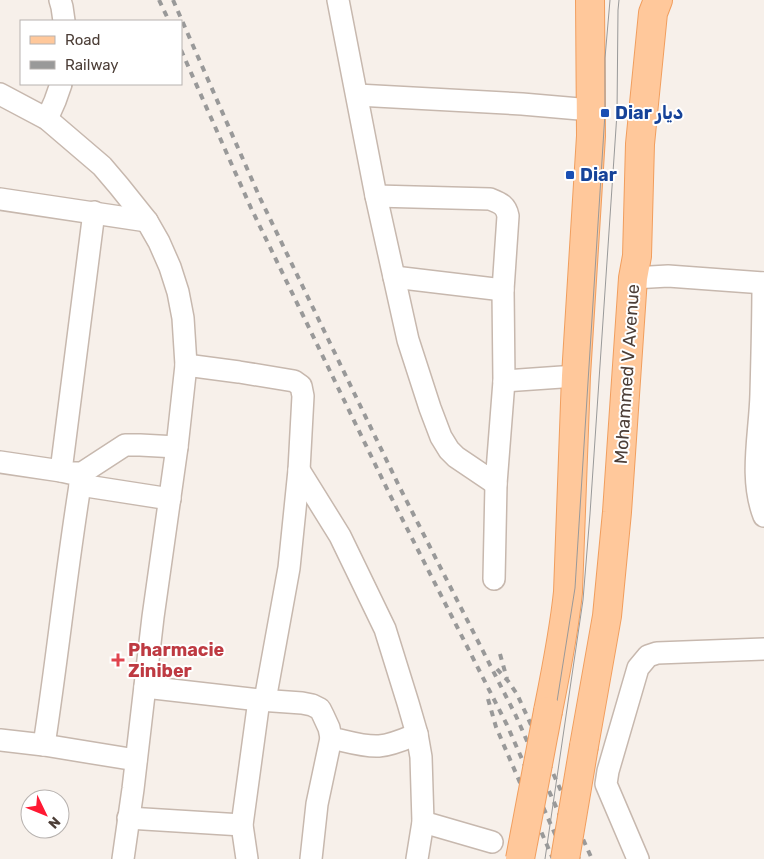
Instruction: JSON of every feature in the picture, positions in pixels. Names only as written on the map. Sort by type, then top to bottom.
[{"type":"main road","points":[[520,859],[559,658],[568,592],[576,376],[591,136],[590,0]]},
{"type":"main road","name":"Mohammed V Avenue","points":[[565,859],[607,616],[617,512],[636,256],[640,144],[653,14],[658,0]]},
{"type":"street","points":[[60,0],[64,20]]},
{"type":"street","points":[[338,0],[376,196],[408,340],[430,408],[441,437],[449,450],[456,457],[496,484]]},
{"type":"street","points":[[47,119],[61,85]]},
{"type":"street","points":[[0,94],[47,119],[102,166],[148,221],[170,267],[178,292],[185,337],[186,365],[133,789],[122,859]]},
{"type":"street","points":[[357,95],[522,104],[590,110]]},
{"type":"street","points":[[376,196],[490,199],[501,203],[507,210],[503,290],[504,381],[496,484],[494,579]]},
{"type":"street","points":[[0,199],[148,221]]},
{"type":"street","points":[[44,745],[65,590],[94,212]]},
{"type":"street","points":[[634,278],[668,276],[764,283],[761,396],[756,467],[757,488],[764,516]]},
{"type":"street","points":[[394,277],[503,290]]},
{"type":"street","points":[[186,365],[294,381],[302,388],[303,396],[300,470],[290,568],[262,700],[242,825],[247,859]]},
{"type":"street","points":[[504,381],[576,376]]},
{"type":"street","points":[[75,476],[96,465],[125,445],[177,447]]},
{"type":"street","points":[[0,462],[75,476],[170,499]]},
{"type":"street","points":[[300,470],[340,536],[385,630],[417,734],[421,756],[423,822],[417,859]]},
{"type":"street","points":[[638,859],[606,784],[608,771],[638,668],[648,656],[657,653],[764,649]]},
{"type":"street","points":[[145,687],[302,703],[320,709],[329,728],[331,738],[317,804],[310,859]]},
{"type":"street","points":[[331,738],[379,746],[417,734]]},
{"type":"street","points":[[0,740],[136,760]]},
{"type":"street","points":[[128,818],[242,825]]},
{"type":"street","points":[[423,822],[492,842]]},
{"type":"tram line","points":[[532,859],[575,588],[605,113],[605,58],[610,0]]},
{"type":"tram line","points":[[545,859],[583,600],[617,113],[619,0]]},
{"type":"railway","points":[[159,0],[169,20]]},
{"type":"railway","points":[[173,0],[182,20]]},
{"type":"railway","points":[[182,20],[260,198],[399,486],[516,716],[579,859]]},
{"type":"railway","points":[[182,52],[251,208],[390,495],[507,725],[566,859]]},
{"type":"railway","points":[[500,654],[507,679]]},
{"type":"railway","points":[[497,669],[517,694],[592,859]]},
{"type":"railway","points":[[488,699],[496,727],[553,859]]},
{"type":"place","name":"Diar ديار","points":[[605,113]]},
{"type":"place","name":"Diar","points":[[570,175]]},
{"type":"place","name":"Pharmacie Ziniber","points":[[118,660]]}]
